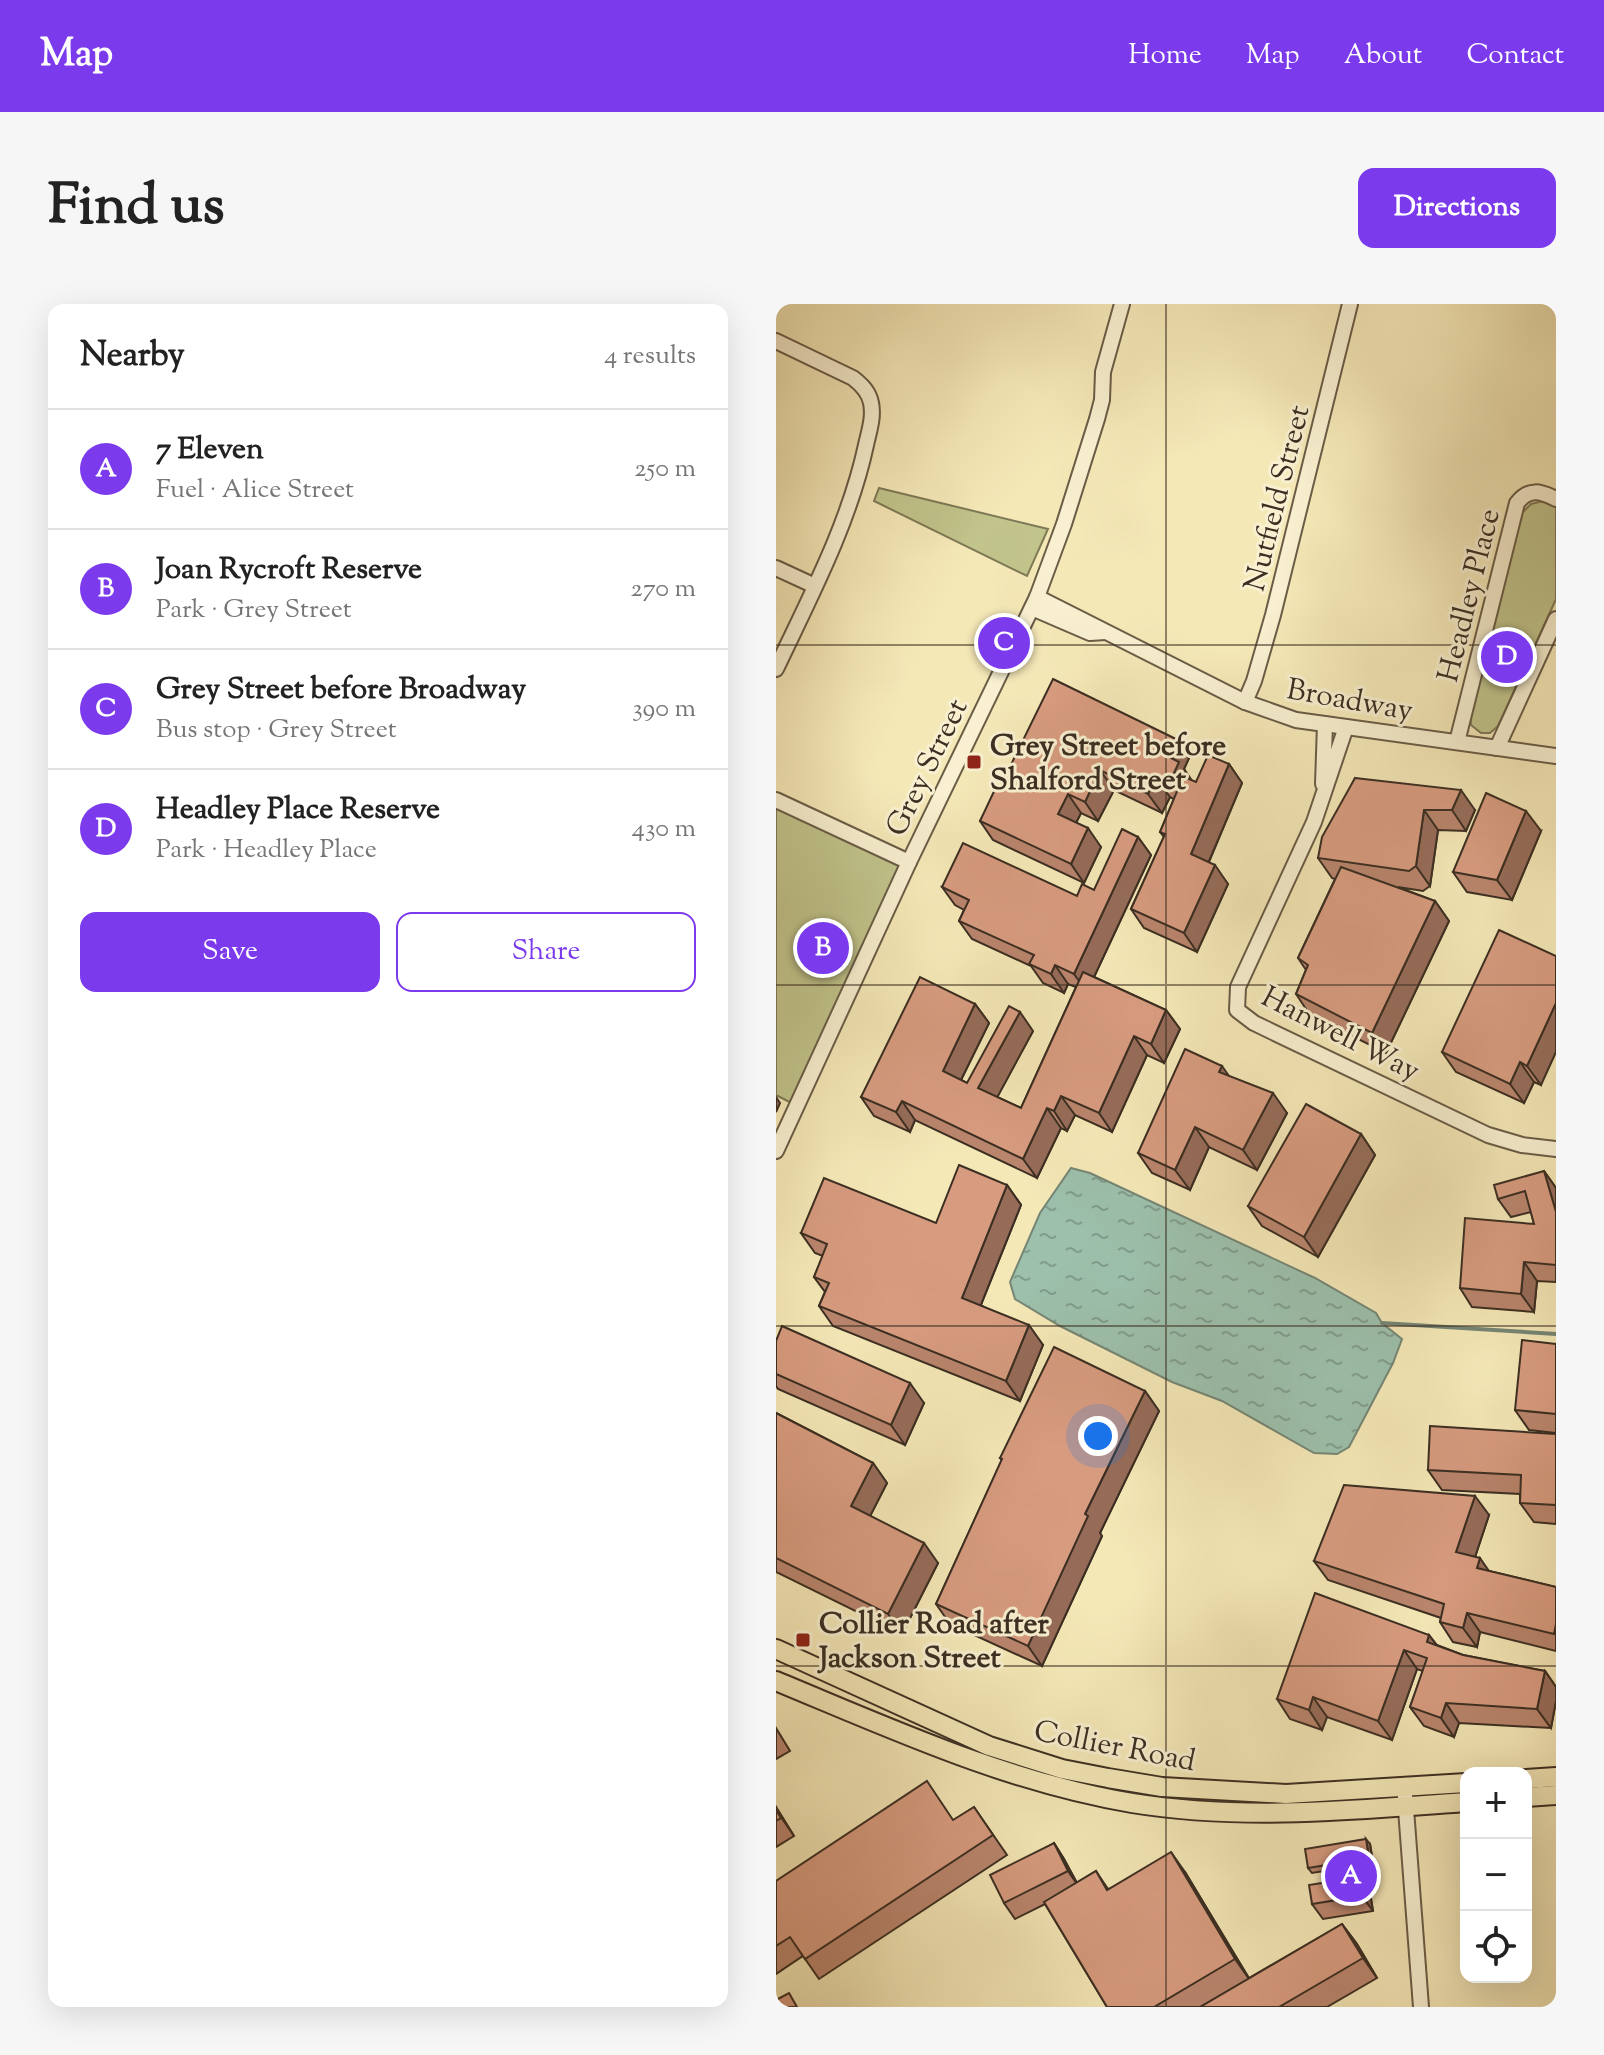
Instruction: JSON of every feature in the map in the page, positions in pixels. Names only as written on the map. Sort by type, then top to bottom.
[{"type":"main road","name":"Collier Road","points":[[776,1649],[989,1746],[1062,1769],[1162,1787],[1218,1792],[1405,1796],[1460,1801]]},
{"type":"main road","name":"Collier Road","points":[[776,1681],[966,1759],[1065,1788],[1132,1803],[1204,1811],[1274,1813],[1405,1796],[1460,1784]]},
{"type":"main road","points":[[1532,1779],[1556,1777]]},
{"type":"main road","points":[[1532,1797],[1556,1795]]},
{"type":"street","name":"Grey Street","points":[[776,1151],[909,862],[1035,602],[1064,524],[1097,419],[1102,400],[1103,372],[1122,304]]},
{"type":"street","name":"Nutfield Street","points":[[1245,702],[1273,615],[1350,304]]},
{"type":"street","points":[[776,341],[863,385],[871,399],[872,415],[860,474],[815,586],[776,669]]},
{"type":"street","name":"Headley Place","points":[[1457,742],[1517,503],[1528,493],[1536,491],[1556,499]]},
{"type":"street","points":[[776,568],[815,586]]},
{"type":"street","name":"Broadway","points":[[1035,602],[1097,625],[1105,632],[1245,702],[1296,720],[1556,756]]},
{"type":"street","points":[[1497,748],[1556,619]]},
{"type":"street","name":"Hanwell Way","points":[[1324,788],[1325,724]]},
{"type":"street","name":"Hanwell Way","points":[[1346,727],[1314,822],[1238,987],[1237,1010],[1254,1023],[1488,1135],[1522,1145],[1556,1149]]},
{"type":"street","points":[[776,800],[909,862]]},
{"type":"street","points":[[1405,1796],[1421,2007]]},
{"type":"green space","points":[[879,488],[1048,529],[1027,576],[874,501]]},
{"type":"green space","points":[[1543,501],[1556,506],[1556,599],[1498,726],[1490,733],[1481,733],[1471,725],[1470,716],[1521,514],[1531,504]]},
{"type":"green space","points":[[776,800],[909,862],[797,1106],[776,1095]]},
{"type":"water","points":[[1071,1168],[1090,1173],[1315,1278],[1376,1313],[1382,1323],[1402,1339],[1393,1363],[1349,1447],[1337,1454],[1314,1453],[1222,1401],[1172,1382],[1060,1326],[1015,1299],[1010,1282],[1040,1213]]},
{"type":"building","points":[[1053,679],[1176,739],[1167,756],[1179,762],[1174,773],[1196,782],[1208,755],[1229,764],[1191,854],[1215,865],[1184,933],[1131,909],[1165,834],[1160,832],[1178,789],[1156,778],[1148,794],[1100,770],[1085,802],[1068,794],[1058,814],[1088,828],[1071,864],[980,821]]},
{"type":"building","points":[[1355,778],[1461,790],[1452,810],[1424,810],[1416,866],[1409,871],[1318,858],[1322,837]]},
{"type":"building","points":[[1486,793],[1526,811],[1497,880],[1453,872]]},
{"type":"building","points":[[1122,829],[1138,837],[1074,974],[1055,965],[1051,974],[1029,964],[1034,955],[959,921],[969,900],[942,887],[963,843],[1077,896],[1082,884],[1094,890]]},
{"type":"building","points":[[1341,867],[1435,901],[1372,1033],[1296,994],[1308,965],[1298,958]]},
{"type":"building","points":[[1499,930],[1556,956],[1556,1003],[1527,1066],[1520,1062],[1510,1084],[1442,1052]]},
{"type":"building","points":[[1083,972],[1166,1010],[1151,1044],[1134,1036],[1099,1113],[1061,1096],[1054,1111],[1047,1108],[1023,1159],[902,1101],[896,1112],[861,1097],[920,977],[975,1004],[943,1071],[967,1083],[1009,1006],[1020,1012],[978,1088],[1021,1108]]},
{"type":"building","points":[[1185,1049],[1222,1066],[1219,1072],[1273,1093],[1243,1150],[1195,1127],[1175,1170],[1138,1153]]},
{"type":"building","points":[[1306,1104],[1361,1134],[1304,1237],[1248,1206]]},
{"type":"building","points":[[959,1165],[1007,1185],[962,1298],[1029,1325],[1006,1381],[819,1306],[829,1283],[814,1277],[827,1244],[801,1233],[824,1178],[936,1223]]},
{"type":"building","points":[[1544,1171],[1556,1212],[1556,1265],[1524,1262],[1521,1294],[1460,1288],[1465,1218],[1534,1224],[1525,1191],[1498,1199],[1494,1185]]},
{"type":"building","points":[[782,1326],[910,1383],[891,1425],[776,1374],[776,1341]]},
{"type":"building","points":[[1522,1340],[1556,1344],[1556,1414],[1515,1410]]},
{"type":"building","points":[[1054,1347],[1145,1391],[1085,1514],[1088,1516],[1028,1646],[936,1604],[1000,1458]]},
{"type":"building","points":[[776,1413],[873,1463],[851,1506],[924,1543],[888,1614],[776,1558]]},
{"type":"building","points":[[1430,1426],[1556,1434],[1556,1505],[1520,1503],[1521,1475],[1428,1470]]},
{"type":"building","points":[[1344,1485],[1475,1496],[1456,1552],[1480,1558],[1477,1568],[1556,1587],[1554,1634],[1467,1613],[1463,1628],[1440,1622],[1444,1604],[1314,1561]]},
{"type":"building","points":[[1315,1593],[1429,1635],[1427,1642],[1463,1655],[1545,1671],[1537,1709],[1446,1703],[1441,1718],[1410,1707],[1427,1658],[1404,1650],[1378,1721],[1313,1697],[1309,1710],[1277,1699]]},
{"type":"building","points":[[927,1781],[953,1820],[974,1807],[993,1835],[805,1959],[790,1937],[776,1946],[776,1881]]},
{"type":"building","points":[[1366,1839],[1369,1858],[1308,1868],[1305,1849]]},
{"type":"building","points":[[1054,1843],[1068,1871],[1004,1903],[990,1875]]},
{"type":"building","points":[[1171,1852],[1235,1959],[1154,2007],[1107,2007],[1044,1902],[1096,1871],[1107,1890]]},
{"type":"building","points":[[1359,1877],[1362,1896],[1312,1904],[1309,1885]]},
{"type":"building","points":[[1342,1924],[1363,1958],[1279,2007],[1200,2007]]},
{"type":"building","points":[[789,1993],[797,2007],[776,2007],[776,2000]]},
{"type":"waterway","points":[[1382,1323],[1556,1334]]},
{"type":"place","name":"Grey Street before Broadway","points":[[1004,643]]},
{"type":"place","name":"Headley Place Reserve","points":[[1507,657]]},
{"type":"place","name":"Grey Street before Shalford Street","points":[[974,762]]},
{"type":"place","name":"Joan Rycroft Reserve","points":[[823,948]]},
{"type":"place","name":"Collier Road after Jackson Street","points":[[803,1640]]},
{"type":"place","name":"7 Eleven","points":[[1351,1876]]}]
